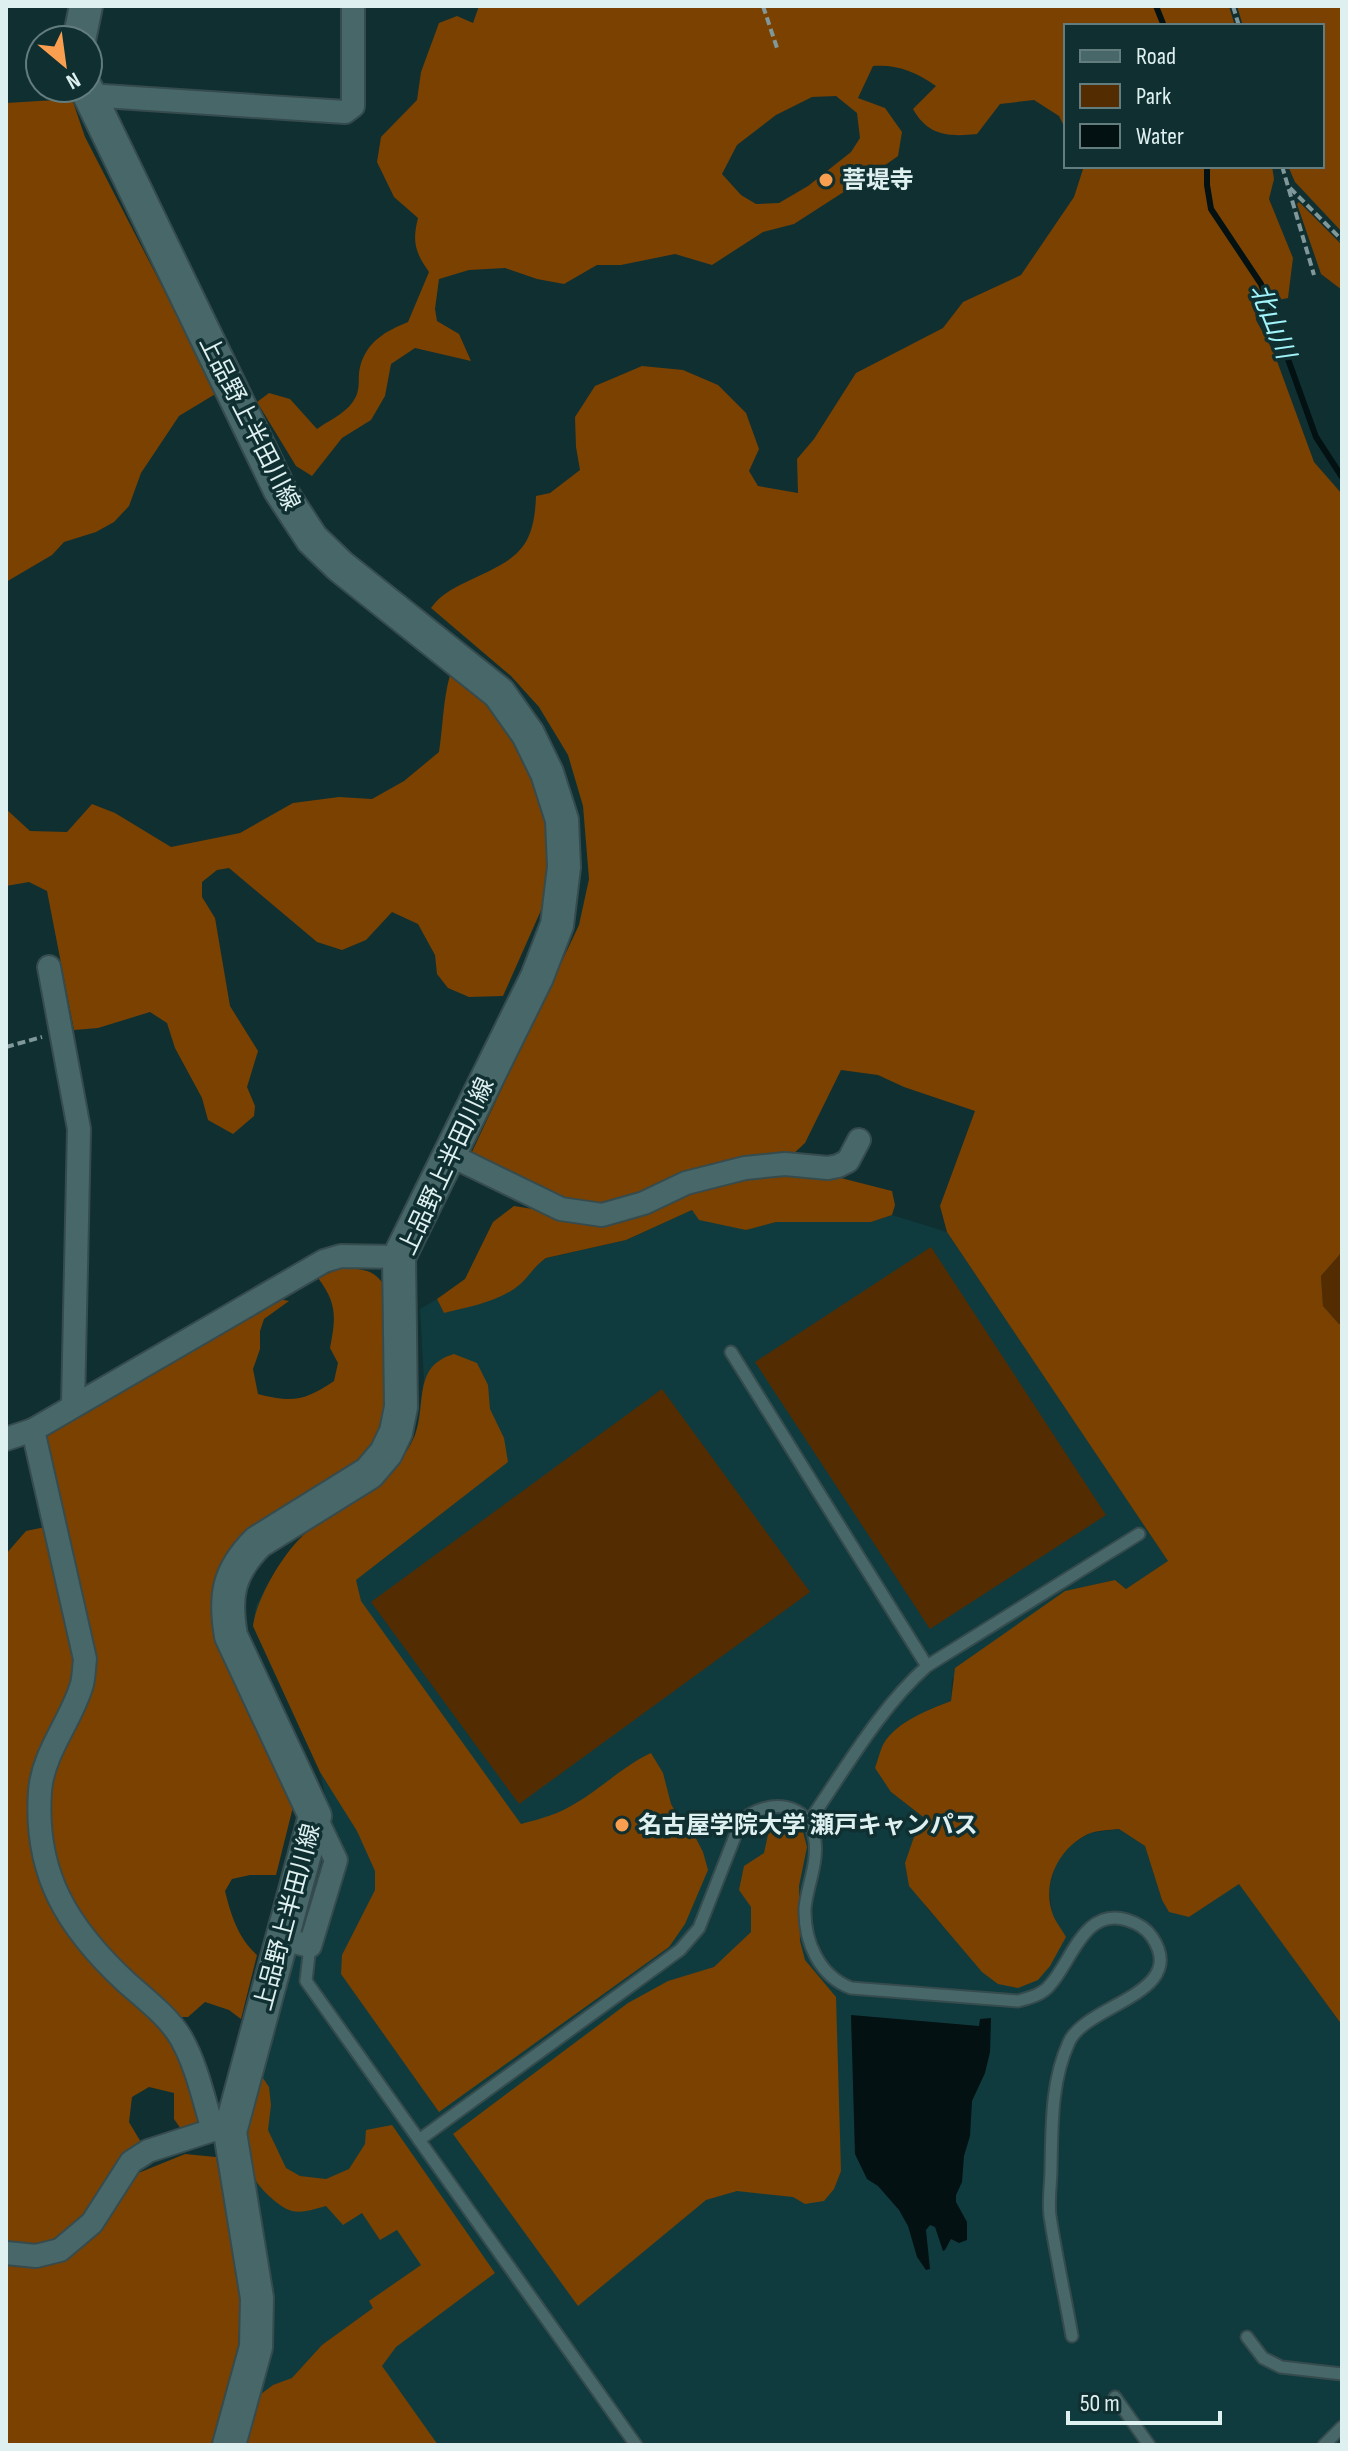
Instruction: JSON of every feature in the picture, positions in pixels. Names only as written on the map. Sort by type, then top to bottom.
[{"type":"street","points":[[104,93],[345,112],[353,106],[353,6]]},
{"type":"street","name":"上品野上半田川線","points":[[93,104],[280,490],[312,539],[340,566],[499,693],[528,734],[547,773],[562,820],[564,867],[557,925],[537,977],[399,1257],[401,1407],[396,1432],[386,1453],[369,1473],[258,1542],[244,1556],[228,1591],[227,1614],[231,1636],[315,1816],[296,1943],[221,2131],[257,2298],[256,2347],[229,2445]]},
{"type":"street","points":[[49,967],[79,1129],[73,1405]]},
{"type":"street","points":[[448,1154],[561,1209],[602,1215],[644,1203],[686,1183],[745,1168],[785,1164],[838,1166],[848,1161],[859,1140]]},
{"type":"street","points":[[6,1439],[33,1430],[324,1261],[341,1256],[399,1257]]},
{"type":"street","points":[[6,2253],[36,2256],[60,2250],[92,2223],[131,2162],[148,2151],[221,2131],[181,2037],[169,2022],[94,1953],[59,1900],[49,1871],[42,1839],[40,1787],[82,1683],[85,1659],[33,1430]]},
{"type":"lane","points":[[731,1352],[927,1666]]},
{"type":"lane","points":[[810,1820],[888,1707],[927,1666],[1139,1534]]},
{"type":"lane","points":[[419,2140],[680,1950],[699,1928],[741,1821],[752,1811],[780,1807],[797,1810],[810,1820],[816,1844],[805,1909],[811,1949],[818,1962],[840,1983],[851,1988],[1018,2001],[1036,1996],[1050,1986],[1082,1935],[1100,1922],[1119,1918],[1135,1923],[1149,1933],[1158,1947],[1159,1963],[1153,1980],[1141,1992],[1081,2026],[1069,2040],[1053,2093],[1050,2213],[1072,2336]]},
{"type":"lane","points":[[296,1943],[306,1981],[636,2445]]},
{"type":"lane","points":[[1247,2337],[1263,2358],[1281,2367],[1342,2374]]},
{"type":"lane","points":[[1115,2397],[1149,2445]]},
{"type":"lane","points":[[1324,2445],[1342,2427]]},
{"type":"path","points":[[763,6],[778,51]]},
{"type":"path","points":[[1283,168],[1314,275]]},
{"type":"path","points":[[1288,186],[1342,240]]},
{"type":"path","points":[[6,1047],[61,1032]]},
{"type":"shaded area","points":[[479,6],[1229,6],[1234,24],[1064,24],[1064,126],[1059,116],[1034,100],[1000,104],[977,134],[940,133],[925,125],[913,109],[936,86],[906,70],[873,66],[858,98],[885,108],[902,132],[898,156],[794,224],[763,232],[712,265],[675,254],[621,265],[597,265],[564,284],[505,268],[469,270],[439,279],[435,309],[437,321],[459,334],[471,361],[415,348],[391,364],[385,396],[371,420],[342,438],[312,476],[296,466],[257,402],[269,393],[290,399],[317,429],[352,403],[358,389],[363,358],[372,344],[385,333],[408,322],[429,272],[416,246],[418,218],[394,197],[377,162],[381,137],[417,100],[421,72],[439,23],[457,16],[473,23]],"holes":[[[836,96],[857,113],[860,138],[851,152],[808,186],[779,203],[756,204],[741,195],[722,174],[737,145],[776,115],[812,97]]]},
{"type":"shaded area","points":[[1237,6],[1342,6],[1342,232],[1295,182],[1289,168],[1324,168],[1324,24],[1242,24]]},
{"type":"shaded area","points":[[6,103],[74,104],[85,137],[217,393],[179,416],[141,473],[129,506],[114,522],[96,532],[64,542],[52,555],[6,582]]},
{"type":"shaded area","points":[[1083,168],[1272,168],[1274,179],[1269,199],[1293,258],[1288,298],[1255,305],[1256,320],[1274,353],[1314,462],[1342,494],[1342,1252],[1321,1276],[1323,1306],[1342,1324],[1342,2025],[1239,1884],[1189,1917],[1169,1912],[1162,1900],[1145,1846],[1119,1829],[1088,1834],[1061,1857],[1049,1891],[1054,1918],[1066,1937],[1050,1966],[1038,1980],[1018,1988],[998,1984],[982,1972],[909,1886],[905,1863],[914,1837],[927,1820],[891,1792],[875,1768],[890,1735],[914,1717],[951,1701],[955,1668],[1065,1591],[1115,1580],[1126,1589],[1168,1561],[947,1232],[940,1206],[975,1111],[878,1075],[841,1070],[805,1143],[790,1157],[606,1206],[567,1202],[470,1156],[579,925],[589,879],[583,806],[568,755],[539,707],[511,676],[431,608],[447,592],[516,554],[530,532],[536,496],[550,493],[580,470],[575,417],[595,386],[642,366],[683,370],[718,385],[746,413],[759,449],[749,471],[758,486],[798,493],[797,459],[814,439],[856,373],[943,328],[963,302],[1021,275],[1074,197]]},
{"type":"shaded area","points":[[1299,202],[1342,245],[1342,290],[1321,274],[1297,204]]},
{"type":"shaded area","points":[[457,674],[493,703],[537,778],[548,823],[549,866],[542,908],[503,996],[469,997],[448,988],[437,974],[435,955],[418,924],[392,912],[366,940],[342,950],[317,942],[229,868],[217,870],[202,882],[202,897],[215,918],[230,1006],[258,1051],[247,1087],[255,1106],[254,1116],[233,1134],[208,1120],[202,1098],[175,1048],[167,1023],[150,1012],[98,1028],[74,1030],[47,891],[29,882],[6,886],[6,809],[30,831],[67,832],[92,804],[115,813],[171,847],[240,833],[293,803],[339,797],[372,799],[404,781],[439,752],[450,675]]},
{"type":"shaded area","points":[[779,1172],[833,1176],[892,1191],[895,1205],[892,1215],[871,1222],[776,1222],[746,1230],[699,1220],[692,1210],[626,1240],[546,1258],[518,1286],[492,1300],[444,1313],[437,1299],[465,1279],[493,1222],[514,1206],[545,1211],[575,1221],[702,1185]]},
{"type":"shaded area","name":"名古屋学院大学 瀬戸キャンパス","points":[[692,1210],[746,1230],[776,1222],[871,1222],[892,1215],[947,1232],[1169,1562],[1126,1589],[1115,1580],[1065,1592],[952,1679],[951,1701],[928,1710],[891,1792],[927,1820],[914,1837],[925,1906],[959,1943],[1052,1914],[1049,1888],[1056,1863],[1072,1844],[1090,1833],[1119,1829],[1145,1846],[1162,1900],[1189,1917],[1239,1883],[1342,2025],[1342,2445],[242,2445],[244,2146],[327,1805],[320,1772],[253,1626],[256,1606],[298,1540],[375,1487],[401,1461],[416,1434],[424,1380],[420,1309],[437,1299],[444,1313],[518,1286],[536,1265],[547,1258],[626,1240]]},
{"type":"shaded area","points":[[341,1268],[370,1272],[390,1294],[385,1421],[366,1456],[218,1583],[294,1803],[276,1875],[232,1879],[225,1891],[240,1934],[257,1955],[241,2019],[229,2010],[205,2002],[188,2017],[173,2017],[98,1947],[65,1896],[49,1842],[48,1781],[87,1687],[43,1433],[279,1299],[289,1301],[264,1319],[260,1331],[260,1349],[253,1369],[258,1394],[290,1399],[324,1388],[334,1381],[338,1363],[330,1348],[334,1319],[332,1303],[318,1278]]},
{"type":"shaded area","points":[[454,1354],[477,1363],[488,1385],[490,1409],[504,1438],[508,1462],[356,1580],[361,1601],[521,1824],[570,1807],[651,1753],[663,1773],[671,1804],[681,1822],[689,1825],[708,1870],[685,1924],[669,1947],[439,2112],[341,1974],[342,1955],[375,1890],[375,1871],[357,1831],[320,1772],[253,1626],[266,1589],[298,1540],[368,1491],[395,1467],[415,1435],[426,1377],[432,1367]]},
{"type":"shaded area","points":[[50,1526],[79,1657],[77,1680],[42,1759],[44,1874],[171,2036],[204,2121],[199,2126],[181,2129],[174,2119],[174,2093],[149,2087],[132,2097],[129,2122],[142,2144],[84,2221],[54,2243],[30,2248],[6,2246],[6,1554],[26,1531]]},
{"type":"shaded area","points":[[788,1818],[802,1828],[807,1847],[799,1886],[800,1941],[805,1960],[836,1997],[841,2171],[834,2189],[824,2201],[805,2204],[793,2197],[737,2191],[706,2200],[578,2306],[453,2134],[628,2003],[668,1981],[714,1967],[751,1932],[751,1907],[739,1890],[744,1866],[764,1853],[771,1821]]},
{"type":"shaded area","points":[[259,2072],[269,2087],[271,2105],[268,2130],[286,2168],[300,2176],[326,2179],[349,2169],[365,2144],[366,2130],[392,2125],[495,2273],[396,2347],[382,2366],[438,2445],[242,2445],[253,2400],[273,2385],[292,2378],[322,2345],[373,2308],[369,2301],[421,2265],[397,2230],[380,2240],[362,2213],[343,2225],[326,2206],[301,2212],[289,2210],[269,2196],[257,2182],[249,2168],[245,2137]]},
{"type":"shaded area","points":[[185,2154],[216,2157],[241,2295],[238,2346],[211,2445],[6,2445],[6,2259],[38,2262],[131,2176]]},
{"type":"green space","points":[[931,1247],[1106,1515],[930,1629],[755,1362]]},
{"type":"green space","points":[[1342,1252],[1342,1324],[1339,1324],[1323,1306],[1321,1276]]},
{"type":"green space","points":[[662,1389],[810,1592],[519,1804],[371,1602]]},
{"type":"water","points":[[851,2015],[979,2026],[980,2019],[991,2018],[990,2052],[985,2073],[972,2101],[970,2136],[964,2156],[962,2182],[956,2195],[956,2202],[967,2222],[967,2240],[959,2243],[951,2239],[943,2251],[935,2227],[930,2225],[926,2230],[930,2269],[926,2270],[917,2257],[908,2226],[899,2210],[878,2186],[867,2179],[855,2154]]},
{"type":"waterway","name":"北山川","points":[[1156,6],[1163,24]]},
{"type":"waterway","name":"北山川","points":[[1207,168],[1211,209],[1261,284],[1316,437],[1342,477]]},
{"type":"place","name":"菩堤寺","points":[[826,180]]},
{"type":"place","name":"名古屋学院大学 瀬戸キャンパス","points":[[622,1825]]}]
